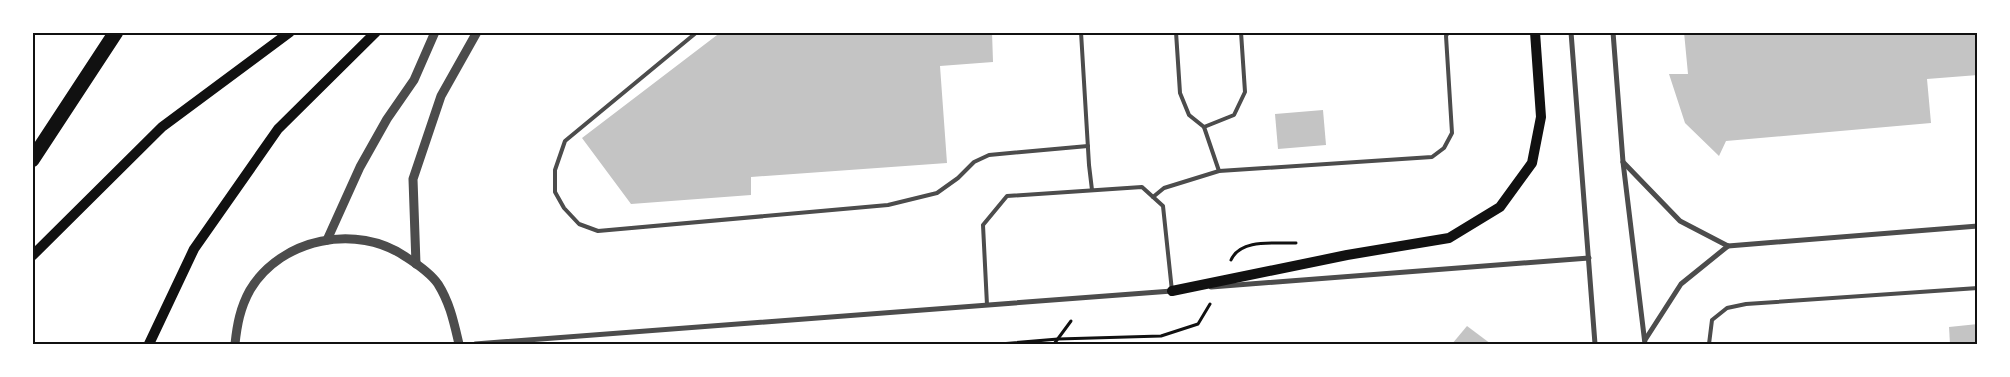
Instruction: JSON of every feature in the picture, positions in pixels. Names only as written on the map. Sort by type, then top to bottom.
[{"type":"highway","points":[[32,160],[116,32]]},
{"type":"main road","points":[[32,256],[162,127],[290,32]]},
{"type":"main road","points":[[149,344],[194,249],[278,129],[376,32]]},
{"type":"main road","points":[[1172,290],[1347,255],[1449,238],[1500,207],[1532,163],[1541,117],[1535,32]]},
{"type":"street","points":[[327,240],[360,167],[387,120],[414,80],[435,32]]},
{"type":"street","points":[[416,264],[413,179],[441,96],[477,32]]},
{"type":"street","points":[[1571,32],[1596,344]]},
{"type":"street","points":[[1614,32],[1623,162],[1645,342]]},
{"type":"street","points":[[1623,162],[1680,221],[1728,246],[1978,226]]},
{"type":"street","points":[[234,344],[237,319],[250,290],[272,265],[299,247],[327,240],[358,238],[384,244],[416,264],[437,282],[452,311],[459,344]]},
{"type":"street","points":[[1645,342],[1682,284],[1728,246]]},
{"type":"street","points":[[475,344],[1589,258]]},
{"type":"lane","points":[[697,32],[565,140],[555,170],[555,192],[564,208],[580,224],[598,231],[888,205],[937,193],[958,178],[974,162],[989,155],[1088,146]]},
{"type":"lane","points":[[1081,32],[1092,190]]},
{"type":"lane","points":[[1176,32],[1180,93],[1189,115],[1204,127],[1219,171]]},
{"type":"lane","points":[[1204,127],[1234,115],[1245,92],[1241,32]]},
{"type":"lane","points":[[1153,197],[1164,188],[1219,171],[1432,157],[1444,148],[1452,133],[1446,36],[1448,32]]},
{"type":"lane","points":[[987,305],[982,225],[1006,196],[1142,187],[1163,206],[1172,290]]},
{"type":"lane","points":[[1709,344],[1712,320],[1727,308],[1736,306],[1978,288]]},
{"type":"path","points":[[1054,344],[1072,321]]},
{"type":"building","points":[[721,32],[992,32],[993,62],[940,66],[947,163],[751,177],[751,195],[631,204],[582,138]]},
{"type":"building","points":[[1684,32],[1978,32],[1978,75],[1927,79],[1931,123],[1726,141],[1719,156],[1685,123],[1669,74],[1688,74]]},
{"type":"building","points":[[1323,110],[1326,145],[1278,149],[1275,114]]},
{"type":"building","points":[[1978,324],[1978,344],[1950,344],[1949,327]]},
{"type":"building","points":[[1467,326],[1491,344],[1452,344]]}]
